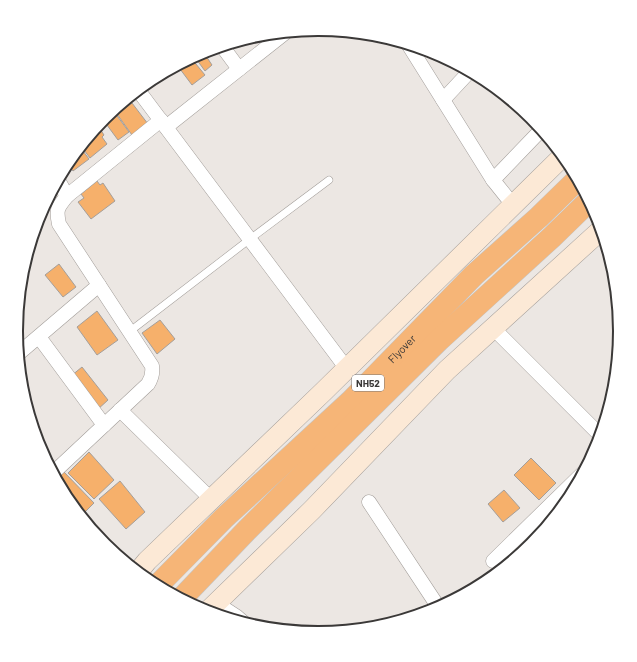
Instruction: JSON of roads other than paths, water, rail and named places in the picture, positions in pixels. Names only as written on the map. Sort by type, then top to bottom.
[{"type":"highway","name":"Flyover","points":[[162,581],[224,518],[352,400],[474,276],[539,217],[574,182]]},
{"type":"highway","name":"Flyover","points":[[185,595],[246,530],[440,340],[586,204]]},
{"type":"main road","points":[[142,567],[347,369],[559,160]]},
{"type":"main road","points":[[212,607],[312,510],[447,370],[597,233]]},
{"type":"street","points":[[57,469],[148,384],[152,378],[153,372],[152,366],[59,224],[57,214],[60,205],[67,196],[239,69],[278,38]]},
{"type":"street","points":[[225,51],[239,69]]},
{"type":"street","points":[[412,51],[493,180],[513,205]]},
{"type":"street","points":[[443,100],[466,75]]},
{"type":"street","points":[[142,95],[347,369]]},
{"type":"street","points":[[493,180],[538,133]]},
{"type":"street","points":[[61,186],[67,196]]},
{"type":"street","points":[[24,349],[99,285]]},
{"type":"street","points":[[493,328],[596,431]]},
{"type":"street","points":[[39,337],[104,425]]},
{"type":"street","points":[[120,410],[211,499]]},
{"type":"street","points":[[493,562],[569,487]]},
{"type":"street","points":[[369,502],[435,602]]},
{"type":"lane","points":[[129,332],[329,180]]}]
